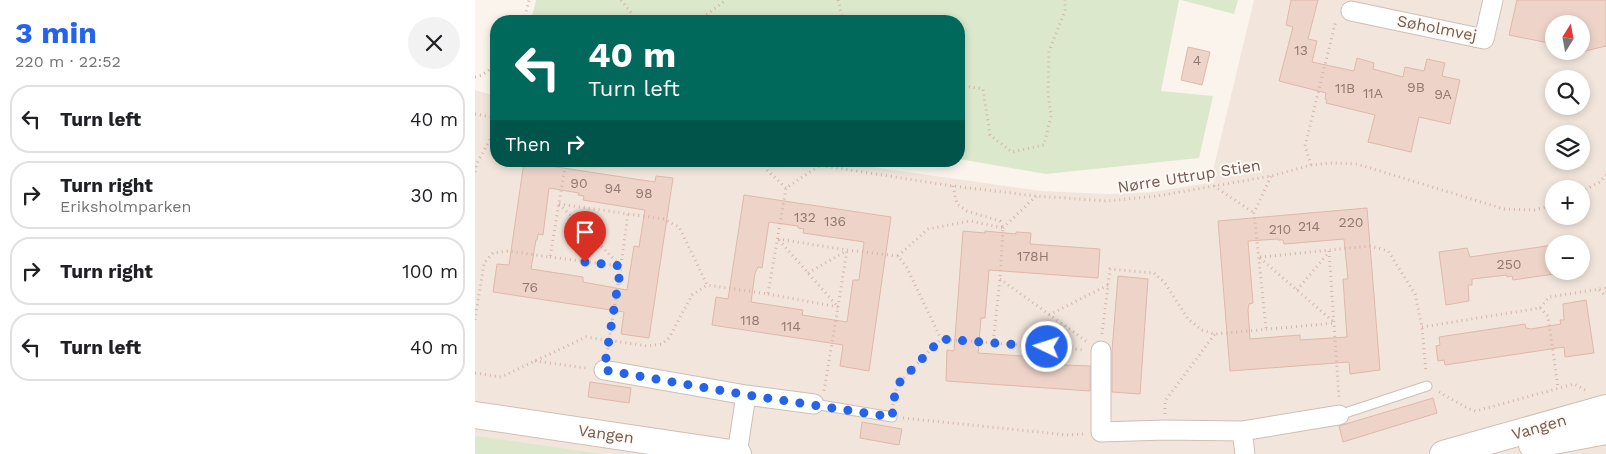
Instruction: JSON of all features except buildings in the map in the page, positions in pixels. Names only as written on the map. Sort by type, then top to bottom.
[{"type":"street","name":"Søholmvej","points":[[1344,14],[1484,39],[1493,0]]},
{"type":"street","points":[[1101,351],[1101,432],[1165,430],[1242,431],[1339,416]]},
{"type":"street","points":[[604,370],[747,395],[818,405]]},
{"type":"street","points":[[738,454],[747,395]]},
{"type":"street","name":"Vangen","points":[[1443,454],[1597,400]]},
{"type":"street","name":"Vangen","points":[[475,415],[738,454]]},
{"type":"street","points":[[1242,431],[1245,454]]},
{"type":"street","name":"Vangen","points":[[1480,454],[1606,431]]},
{"type":"lane","points":[[1339,416],[1427,386]]},
{"type":"lane","points":[[818,405],[892,417]]},
{"type":"path","points":[[525,15],[529,0]]},
{"type":"path","points":[[621,0],[632,15]]},
{"type":"path","points":[[706,15],[726,0]]},
{"type":"path","points":[[838,0],[842,15]]},
{"type":"path","points":[[965,86],[983,89],[990,135],[1013,152],[1044,145],[1051,116],[1048,93],[1049,51],[1065,11],[1065,0]]},
{"type":"path","points":[[1311,165],[1305,146],[1344,14]]},
{"type":"path","points":[[475,77],[490,69]]},
{"type":"path","points":[[475,114],[490,117]]},
{"type":"path","points":[[475,172],[477,162],[490,139]]},
{"type":"path","name":"Nørre Uttrup Stien","points":[[826,167],[953,186],[1036,196],[1107,201],[1157,196],[1271,176],[1311,165],[1332,163],[1357,164],[1505,209],[1535,210],[1545,207]]},
{"type":"path","points":[[550,257],[565,167]]},
{"type":"path","points":[[765,167],[786,188]]},
{"type":"path","points":[[768,294],[786,188],[818,167]]},
{"type":"path","points":[[1590,187],[1600,182],[1606,175]]},
{"type":"path","points":[[1266,328],[1254,213],[1271,176]]},
{"type":"path","points":[[1600,182],[1606,182]]},
{"type":"path","points":[[953,186],[957,204],[967,211],[1000,221],[1003,228],[1000,280],[993,343]]},
{"type":"path","points":[[1214,186],[1254,213]]},
{"type":"path","points":[[1003,228],[1036,196]]},
{"type":"path","points":[[559,204],[664,219],[679,227],[707,285]]},
{"type":"path","points":[[559,204],[621,266]]},
{"type":"path","points":[[534,361],[604,370],[628,214]]},
{"type":"path","points":[[898,256],[928,229],[970,221],[1003,228]]},
{"type":"path","points":[[778,239],[898,256],[907,268],[941,339]]},
{"type":"path","points":[[778,239],[838,307]]},
{"type":"path","points":[[1260,257],[1370,246],[1388,251],[1415,294],[1422,326],[1427,386],[1469,409],[1476,411],[1574,384],[1597,400]]},
{"type":"path","points":[[808,273],[847,250]]},
{"type":"path","points":[[818,405],[838,307],[847,250]]},
{"type":"path","points":[[475,320],[484,262],[493,253],[509,251],[621,266]]},
{"type":"path","points":[[1297,290],[1329,251]]},
{"type":"path","points":[[1329,251],[1335,323],[1339,416]]},
{"type":"path","points":[[1260,257],[1335,323]]},
{"type":"path","points":[[1101,351],[1110,269],[1154,273],[1165,283],[1188,320],[1202,330],[1215,334],[1335,323]]},
{"type":"path","points":[[1000,280],[1101,351]]},
{"type":"path","points":[[475,373],[501,377],[586,337],[648,346],[662,344],[669,338],[692,295],[707,285],[838,307]]},
{"type":"path","points":[[1049,314],[1108,285]]},
{"type":"path","points":[[1422,326],[1540,308],[1549,297],[1606,288]]},
{"type":"path","points":[[1598,290],[1606,296]]},
{"type":"path","points":[[1540,308],[1548,316],[1558,388]]},
{"type":"path","points":[[1165,430],[1165,401],[1215,334]]},
{"type":"path","points":[[941,339],[1101,351]]},
{"type":"path","points":[[941,339],[899,383],[895,393],[892,417],[1068,436],[1101,432]]},
{"type":"shaded area","points":[[1254,0],[1606,0],[1606,454],[475,454],[475,90],[490,94],[490,167],[872,167],[1041,191],[1108,194],[1152,192],[1214,182],[1214,166]]},
{"type":"green space","points":[[536,0],[1179,0],[1161,91],[1213,96],[1199,158],[1046,174],[965,160],[965,15],[532,15]]},
{"type":"green space","points":[[1181,0],[1238,0],[1234,14]]},
{"type":"green space","points":[[477,436],[602,454],[475,454],[475,438]]},
{"type":"route","points":[[585,262],[621,266],[604,370],[747,395],[892,417],[895,393],[899,383],[941,339],[1047,347]]}]
